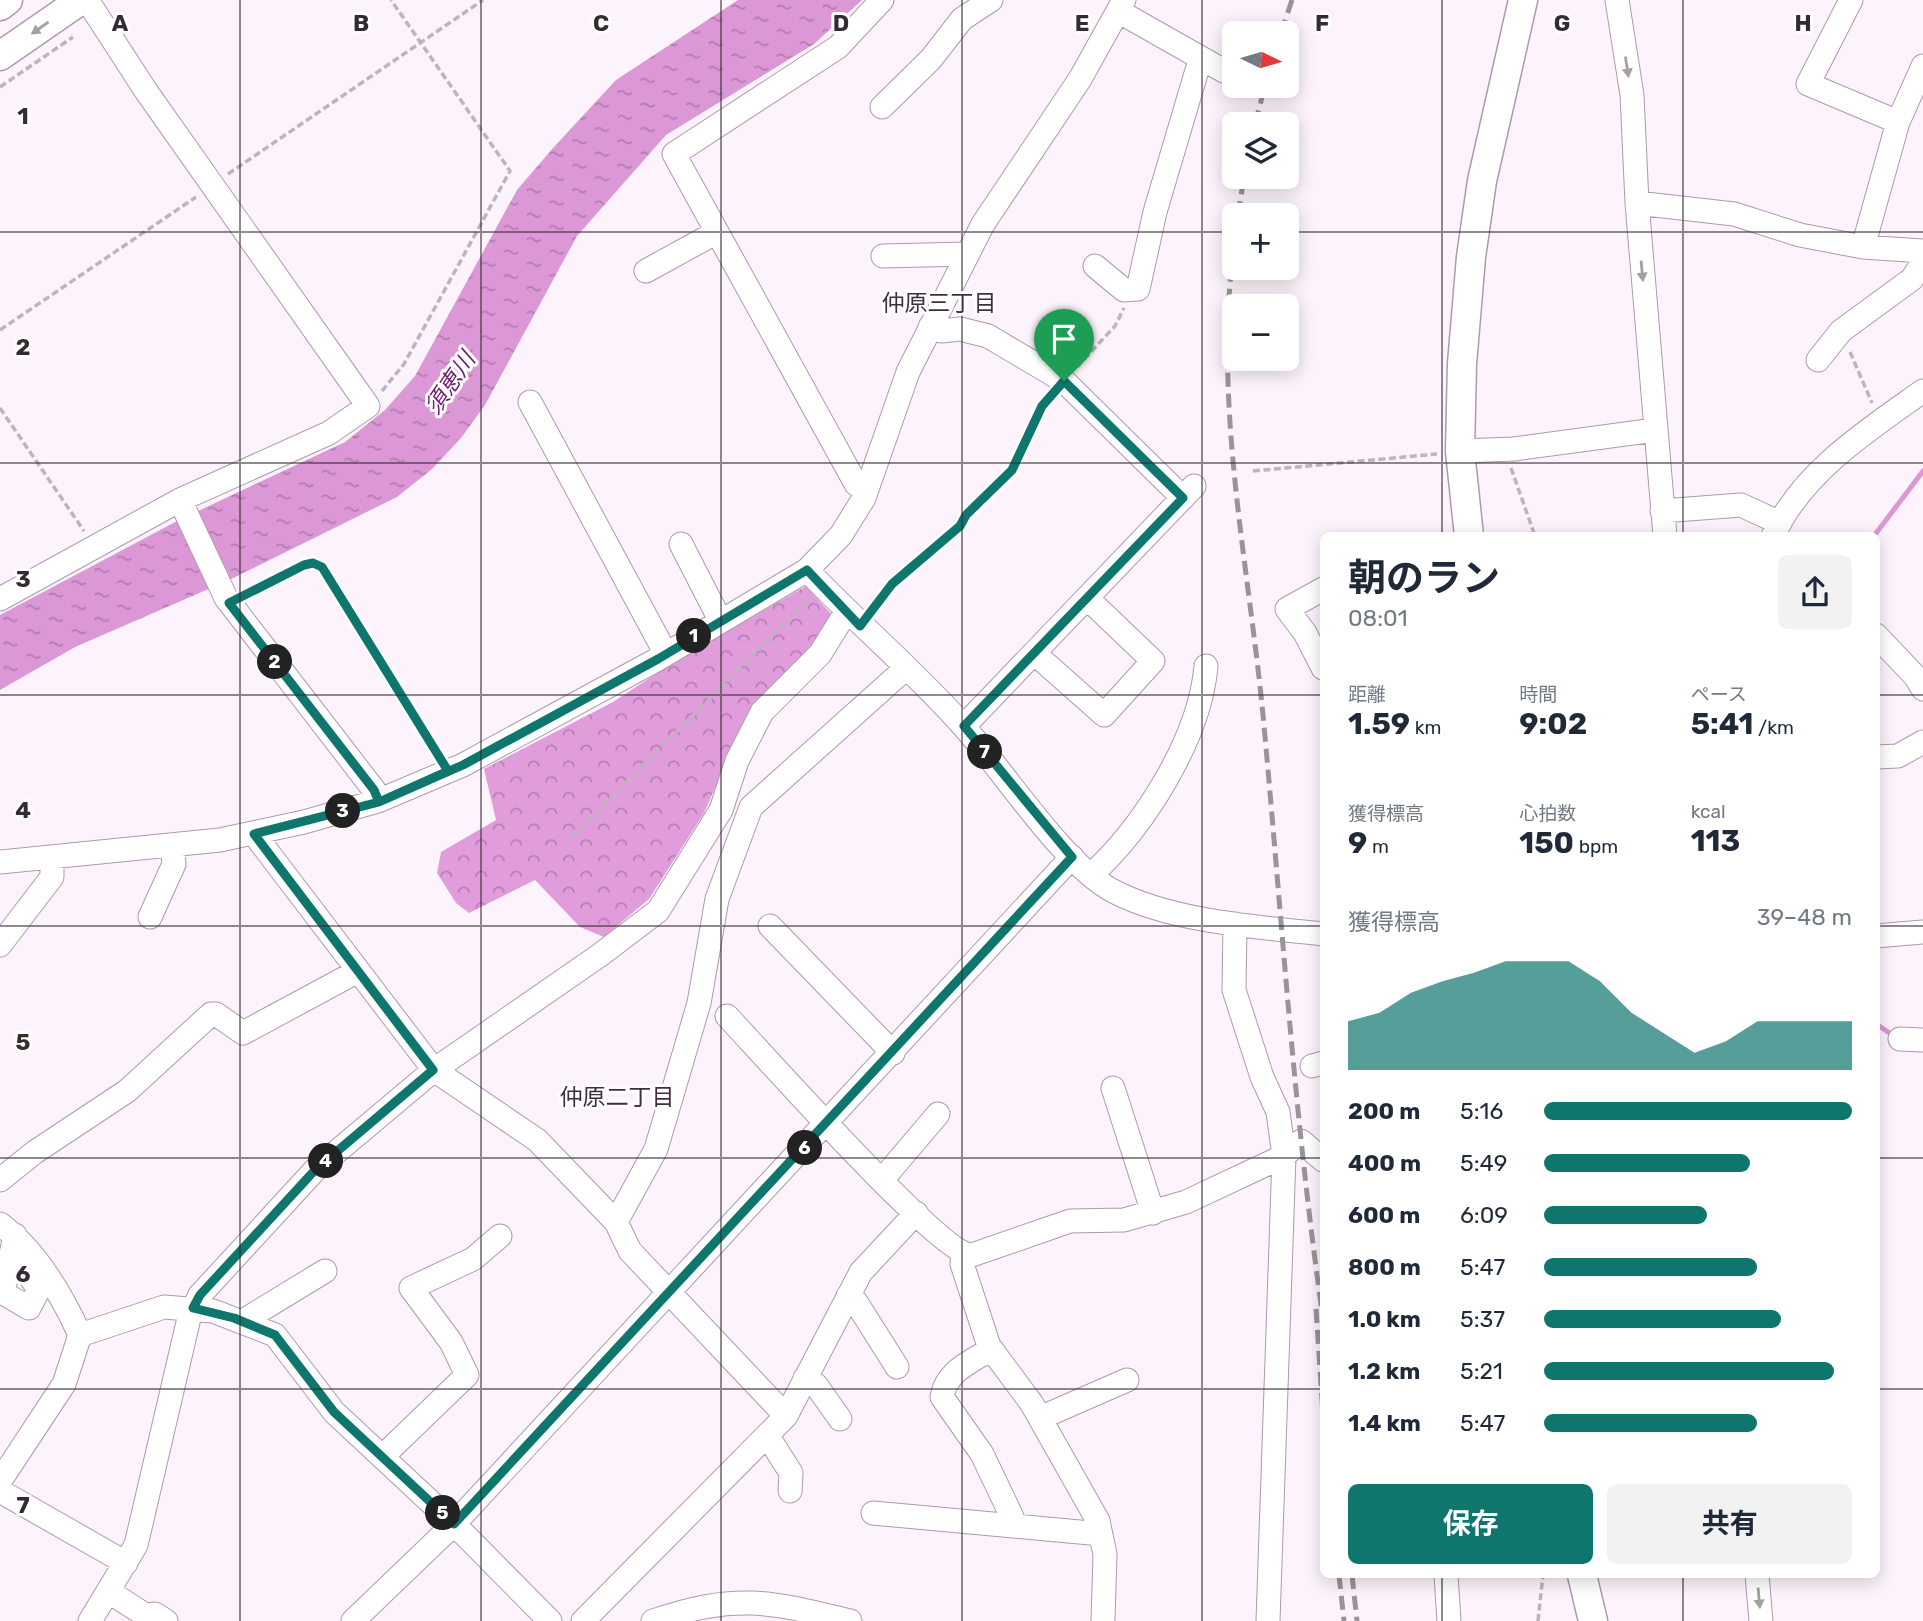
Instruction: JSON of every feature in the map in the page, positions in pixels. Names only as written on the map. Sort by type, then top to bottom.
[{"type":"main road","points":[[0,6],[8,0]]},
{"type":"main road","points":[[0,56],[81,0]]},
{"type":"main road","points":[[1469,532],[1460,451],[1464,336],[1471,257],[1482,181],[1523,0]]},
{"type":"main road","points":[[1583,1578],[1593,1621]]},
{"type":"street","points":[[0,599],[94,546],[183,508],[330,433],[368,406],[214,183],[146,91],[87,0]]},
{"type":"street","points":[[866,491],[856,484],[674,154],[838,47],[882,0]]},
{"type":"street","points":[[882,107],[911,80],[962,19],[991,0]]},
{"type":"street","points":[[1617,0],[1632,94],[1637,203],[1664,532]]},
{"type":"street","points":[[1851,0],[1808,84],[1898,122]]},
{"type":"street","points":[[0,862],[254,834],[379,802],[448,771],[666,654],[720,620],[814,578],[866,491],[908,372],[967,254],[983,224],[1080,79],[1119,4],[1200,60],[1222,70]]},
{"type":"street","points":[[1095,266],[1124,290],[1138,289],[1155,212],[1200,60]]},
{"type":"street","points":[[1863,247],[1898,122],[1923,66]]},
{"type":"street","points":[[1637,203],[1734,214],[1800,235],[1863,247],[1923,251]]},
{"type":"street","points":[[646,271],[717,232]]},
{"type":"street","points":[[883,256],[967,254]]},
{"type":"street","points":[[1818,360],[1841,331],[1912,279],[1923,262]]},
{"type":"street","points":[[930,327],[941,331],[960,328],[988,336],[1064,381],[1189,492],[964,726]]},
{"type":"street","points":[[1662,511],[1741,505],[1776,529],[1814,477],[1880,422],[1923,391]]},
{"type":"street","points":[[530,402],[666,654]]},
{"type":"street","points":[[1460,451],[1504,449],[1655,430]]},
{"type":"street","points":[[183,508],[228,600],[374,790],[379,802]]},
{"type":"street","points":[[681,544],[720,620]]},
{"type":"street","points":[[814,578],[964,726],[1072,857],[1091,875],[1114,891],[1140,903],[1235,924],[1320,934]]},
{"type":"street","points":[[1320,591],[1287,609],[1305,633],[1320,662]]},
{"type":"street","points":[[1034,653],[1104,715],[1153,661],[1087,598]]},
{"type":"street","points":[[90,1621],[136,1545],[193,1308],[200,1295],[315,1170],[433,1070],[600,955],[658,911],[721,810],[737,761],[762,712],[853,619]]},
{"type":"street","points":[[1880,639],[1916,676],[1923,689]]},
{"type":"street","points":[[1091,875],[1113,856],[1134,828],[1179,753],[1203,694],[1206,666]]},
{"type":"street","points":[[616,1222],[656,1149],[699,1003],[717,899],[751,807],[905,669]]},
{"type":"street","points":[[1880,757],[1898,756],[1923,742]]},
{"type":"street","points":[[254,834],[433,1070],[537,1140],[616,1222],[630,1251],[786,1416]]},
{"type":"street","points":[[150,917],[174,864],[172,845]]},
{"type":"street","points":[[0,945],[52,877],[52,857]]},
{"type":"street","points":[[353,1621],[454,1524],[829,1123],[1072,857]]},
{"type":"street","points":[[1235,924],[1234,990],[1258,1066],[1279,1112],[1284,1156],[1268,1621]]},
{"type":"street","points":[[770,926],[893,1053]]},
{"type":"street","points":[[1880,936],[1923,932]]},
{"type":"street","points":[[0,1180],[35,1152],[127,1091],[211,1014],[216,1014],[243,1033],[358,971]]},
{"type":"street","points":[[727,1016],[882,1180],[963,1255],[972,1255],[1070,1221],[1124,1220],[1186,1202],[1284,1156],[1301,1142],[1320,1158]]},
{"type":"street","points":[[1900,1039],[1923,1040]]},
{"type":"street","points":[[1113,1088],[1153,1213]]},
{"type":"street","points":[[882,1180],[938,1114]]},
{"type":"street","points":[[583,1621],[786,1416],[861,1272],[916,1213]]},
{"type":"street","points":[[0,1480],[64,1384],[80,1335],[36,1260],[12,1234]]},
{"type":"street","points":[[382,1457],[467,1375],[452,1342],[411,1288],[473,1259],[500,1236]]},
{"type":"street","points":[[963,1255],[962,1264],[991,1349],[1040,1418],[1088,1501],[1101,1534],[1105,1554],[1103,1621]]},
{"type":"street","points":[[243,1321],[325,1271]]},
{"type":"street","points":[[848,1296],[856,1302],[898,1367]]},
{"type":"street","points":[[80,1335],[164,1307],[193,1308],[243,1321],[275,1335],[334,1412],[454,1524],[550,1621]]},
{"type":"street","points":[[991,1349],[950,1376],[944,1384],[942,1397],[982,1454],[1012,1517],[1012,1526]]},
{"type":"street","points":[[805,1378],[816,1385],[840,1419]]},
{"type":"street","points":[[1040,1418],[1127,1380]]},
{"type":"street","points":[[767,1435],[791,1473],[790,1491]]},
{"type":"street","points":[[0,1490],[126,1563]]},
{"type":"street","points":[[873,1513],[1101,1534]]},
{"type":"street","points":[[1446,1578],[1449,1621]]},
{"type":"street","points":[[1757,1578],[1761,1621]]},
{"type":"street","points":[[108,1591],[145,1615],[155,1614],[166,1621]]},
{"type":"street","points":[[653,1621],[724,1612],[754,1601],[784,1605],[850,1621]]},
{"type":"path","points":[[368,406],[404,364],[510,172],[391,0]]},
{"type":"path","points":[[0,330],[483,0]]},
{"type":"path","points":[[0,87],[73,37]]},
{"type":"path","points":[[853,619],[960,526],[966,515],[1012,470],[1042,406],[1115,327],[1119,315],[1138,289]]},
{"type":"path","points":[[1841,331],[1880,422]]},
{"type":"path","points":[[0,408],[94,546]]},
{"type":"path","points":[[1504,449],[1534,532]]},
{"type":"path","points":[[1253,471],[1460,451]]},
{"type":"path","points":[[228,600],[304,565],[313,563],[322,567],[448,771]]},
{"type":"path","points":[[573,836],[814,578]]},
{"type":"path","points":[[1538,1621],[1543,1578]]},
{"type":"green space","points":[[806,586],[832,615],[805,657],[769,689],[737,738],[704,813],[649,899],[604,937],[580,927],[535,880],[469,913],[456,903],[437,873],[441,852],[496,820],[484,769],[613,702],[674,662]]},
{"type":"water","name":"須恵川","points":[[738,0],[862,0],[814,44],[666,135],[577,236],[485,405],[461,438],[432,469],[397,497],[227,581],[75,647],[0,690],[0,615],[179,520],[345,442],[385,410],[415,376],[517,190],[553,148],[616,80]]},
{"type":"waterway","points":[[1877,532],[1923,471]]},
{"type":"waterway","points":[[1880,1027],[1894,1036]]},
{"type":"railway","points":[[1285,21],[1292,0]]},
{"type":"railway","points":[[1258,112],[1262,98]]},
{"type":"railway","points":[[1240,203],[1242,189]]},
{"type":"railway","points":[[1231,280],[1228,364],[1235,481],[1257,657],[1289,1017],[1320,1296]]},
{"type":"railway","points":[[1316,1309],[1320,1369]]},
{"type":"railway","points":[[1339,1578],[1344,1621]]},
{"type":"railway","points":[[1352,1578],[1357,1621]]},
{"type":"district","name":"仲原三丁目","points":[[939,303]]},
{"type":"district","name":"仲原二丁目","points":[[617,1097]]},
{"type":"route","points":[[1064,381],[1042,406],[1012,470],[966,515],[960,526],[880,596],[860,626],[807,570],[658,659],[463,765],[379,802],[374,790],[229,603],[304,565],[313,563],[322,567],[448,771],[379,802],[254,834],[433,1070],[315,1170],[200,1295],[193,1308],[213,1311],[275,1335],[283,1343],[296,1366],[334,1412],[454,1524],[829,1123],[1072,857],[964,726],[1183,498],[1064,381]]}]
